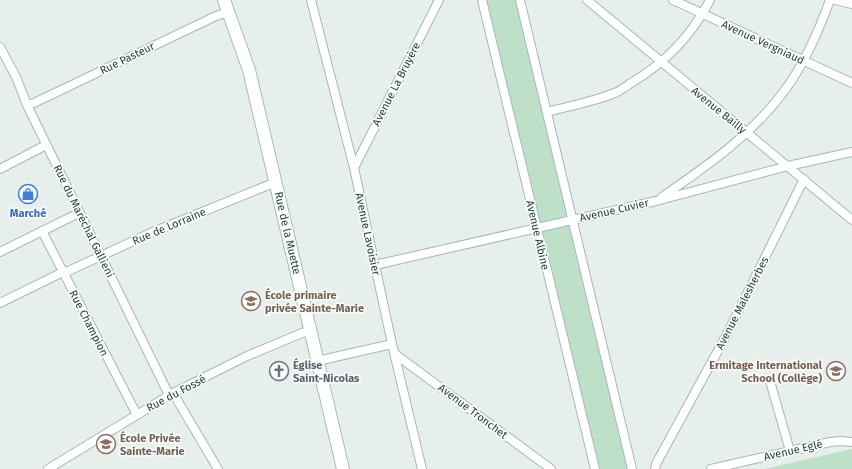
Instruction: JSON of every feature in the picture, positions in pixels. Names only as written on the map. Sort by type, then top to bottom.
[{"type":"street","name":"Rue de la Muette","points":[[224,0],[249,70],[343,469]]},
{"type":"street","name":"Avenue Lavoisier","points":[[311,0],[354,168],[392,344],[422,469]]},
{"type":"street","name":"Avenue La Bruyère","points":[[354,168],[439,0]]},
{"type":"street","name":"Avenue Albine","points":[[482,0],[594,469]]},
{"type":"street","points":[[520,0],[632,469]]},
{"type":"street","name":"Avenue Bailly","points":[[587,0],[852,220]]},
{"type":"street","name":"Avenue Vergniaud","points":[[673,0],[852,83]]},
{"type":"street","points":[[547,112],[613,94],[648,73],[687,35],[703,14],[710,0]]},
{"type":"street","points":[[656,201],[719,156],[764,114],[787,87],[803,61],[823,20],[830,0]]},
{"type":"street","points":[[836,0],[852,4]]},
{"type":"street","name":"Rue Pasteur","points":[[27,105],[216,16],[228,12]]},
{"type":"street","name":"Rue du Maréchal Gallieni","points":[[0,47],[16,77],[27,105],[79,213],[171,394],[218,469]]},
{"type":"street","points":[[0,169],[46,145]]},
{"type":"street","name":"Avenue Cuvier","points":[[375,265],[656,201],[788,166],[852,152]]},
{"type":"street","name":"Avenue Malesherbes","points":[[655,469],[660,457],[727,334],[804,179]]},
{"type":"street","name":"Rue de Lorraine","points":[[0,303],[153,232],[276,182]]},
{"type":"street","points":[[0,252],[79,213]]},
{"type":"street","name":"Rue Champion","points":[[42,231],[136,415]]},
{"type":"street","name":"Rue du Fossé","points":[[48,469],[171,394],[247,356],[302,333],[311,331]]},
{"type":"street","points":[[317,361],[392,344]]},
{"type":"street","name":"Avenue Tronchet","points":[[395,354],[550,469]]},
{"type":"street","points":[[770,381],[790,451]]},
{"type":"street","name":"Avenue Eglé","points":[[711,469],[830,442],[852,442]]},
{"type":"green space","points":[[485,0],[517,0],[629,469],[597,469]]},
{"type":"green space","points":[[852,449],[852,469],[764,469]]},
{"type":"place","name":"Marché","points":[[28,194]]},
{"type":"place","name":"École primaire privée Sainte-Marie","points":[[251,301]]},
{"type":"place","name":"Église Saint-Nicolas","points":[[279,371]]},
{"type":"place","name":"Ermitage International School (Collège)","points":[[836,371]]},
{"type":"place","name":"École Privée Sainte-Marie","points":[[106,444]]}]
